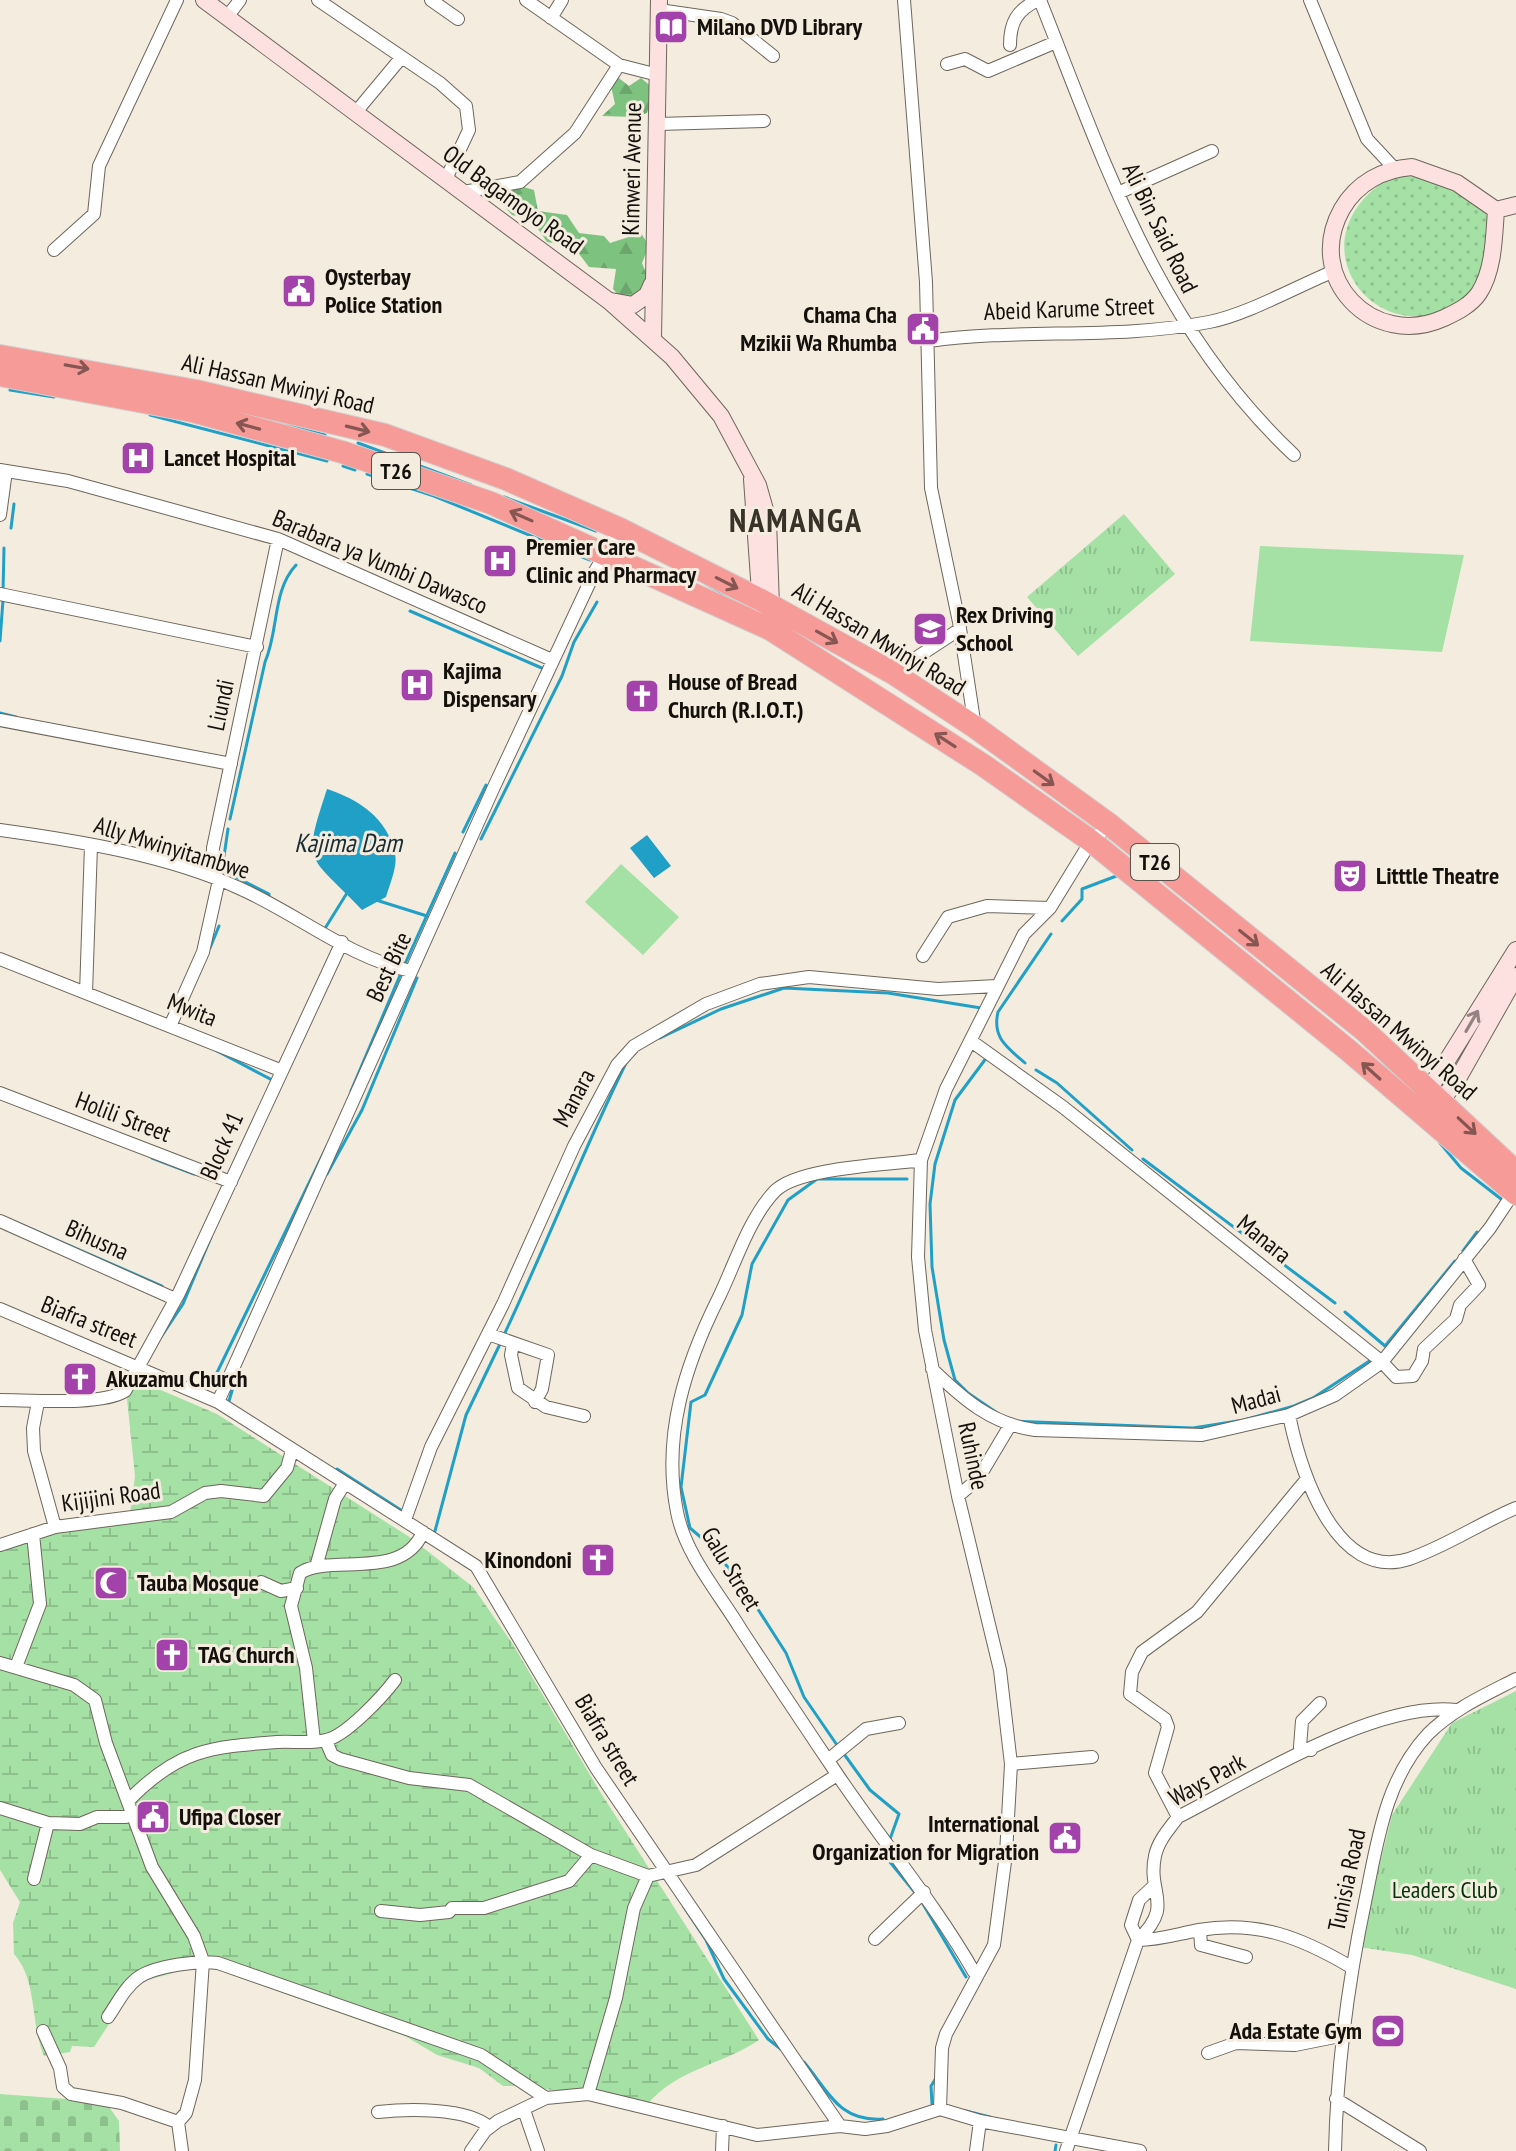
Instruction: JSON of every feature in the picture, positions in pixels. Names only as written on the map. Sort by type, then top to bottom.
[{"type":"highway","name":"Ali Hassan Mwinyi Road","points":[[0,356],[196,391],[385,435],[506,479],[620,529],[765,602],[893,673],[975,727],[1110,825],[1365,1031],[1428,1106],[1515,1186]]},
{"type":"highway","name":"Ali Hassan Mwinyi Road","points":[[0,375],[192,411],[323,446],[491,503],[770,629],[983,765],[1091,841],[1348,1050],[1428,1106]]},
{"type":"street","points":[[54,250],[94,214],[99,166],[177,0]]},
{"type":"street","name":"Old Bagamoyo Road","points":[[204,0],[609,301],[653,338],[721,416],[753,477],[750,492],[770,629]]},
{"type":"street","points":[[227,17],[240,0]]},
{"type":"street","points":[[318,0],[460,99],[469,113],[469,130],[446,179]]},
{"type":"street","points":[[431,0],[458,19]]},
{"type":"street","points":[[526,0],[629,71],[658,75]]},
{"type":"street","points":[[551,18],[562,0]]},
{"type":"street","points":[[904,0],[929,341],[931,488],[960,629],[975,727]]},
{"type":"street","points":[[1010,45],[1013,21],[1022,10],[1039,0]]},
{"type":"street","name":"Ali Bin Said Road","points":[[1039,0],[1149,264],[1184,325],[1212,321],[1334,271]]},
{"type":"street","points":[[1310,0],[1367,139],[1394,168]]},
{"type":"street","points":[[659,5],[732,23],[773,56]]},
{"type":"street","name":"Kimweri Avenue","points":[[653,338],[659,5]]},
{"type":"street","points":[[947,64],[965,59],[988,71],[1056,42]]},
{"type":"street","points":[[356,112],[401,58]]},
{"type":"street","points":[[463,192],[520,182],[581,126],[619,65]]},
{"type":"street","points":[[658,124],[764,121]]},
{"type":"street","points":[[1118,193],[1212,151]]},
{"type":"street","points":[[1496,210],[1488,271],[1478,294],[1459,311],[1438,321],[1416,326],[1388,323],[1364,314],[1345,295],[1334,271],[1330,236],[1348,197],[1368,181],[1394,168],[1412,167],[1457,183],[1496,210],[1516,205]]},
{"type":"street","points":[[609,301],[625,306],[641,301],[654,279]]},
{"type":"street","name":"Abeid Karume Street","points":[[929,341],[977,334],[1135,331],[1184,325],[1254,417],[1294,455]]},
{"type":"street","points":[[0,515],[3,470]]},
{"type":"street","name":"Barabara ya Vumbi Dawasco","points":[[3,470],[68,481],[278,539],[552,660]]},
{"type":"street","name":"Best Bite","points":[[218,1402],[552,660],[620,529]]},
{"type":"street","name":"Liundi","points":[[171,1024],[203,952],[219,880],[212,868],[213,848],[278,539]]},
{"type":"street","points":[[0,594],[257,647]]},
{"type":"street","points":[[893,673],[960,629]]},
{"type":"street","points":[[0,720],[231,764]]},
{"type":"street","name":"Ruhinde","points":[[940,2109],[942,2048],[994,1945],[1001,1903],[1011,1764],[1000,1670],[958,1496],[932,1369],[918,1257],[921,1160],[946,1089],[1024,934],[1050,908],[1091,841],[1110,825]]},
{"type":"street","name":"Ally Mwinyitambwe","points":[[0,830],[91,845],[219,880],[342,942],[411,971]]},
{"type":"street","points":[[86,993],[91,845]]},
{"type":"street","points":[[923,956],[948,917],[987,906],[1050,908]]},
{"type":"street","name":"Block 41","points":[[38,1402],[118,1396],[125,1391],[175,1299],[342,942]]},
{"type":"street","points":[[1428,1106],[1516,950]]},
{"type":"street","name":"Mwita","points":[[0,959],[171,1024],[280,1070]]},
{"type":"street","points":[[1428,1106],[1456,1082],[1516,976]]},
{"type":"street","name":"Manara","points":[[405,1520],[431,1447],[501,1340],[592,1108],[617,1065],[649,1035],[706,1004],[760,984],[809,977],[938,989],[997,986]]},
{"type":"street","name":"Manara","points":[[971,1041],[1063,1107],[1382,1362],[1396,1377],[1413,1376],[1422,1361],[1424,1349],[1456,1319],[1460,1305],[1479,1285],[1464,1259]]},
{"type":"street","name":"Holili Street","points":[[0,1093],[231,1182]]},
{"type":"street","name":"Galu Street","points":[[921,1160],[830,1172],[785,1183],[775,1191],[748,1236],[713,1309],[677,1400],[674,1485],[683,1535],[837,1775],[924,1892],[974,1972],[979,1973]]},
{"type":"street","name":"Madai","points":[[932,1369],[963,1400],[1009,1427],[1202,1435],[1289,1415],[1335,1395],[1382,1362],[1464,1259],[1515,1186]]},
{"type":"street","name":"Bihusna","points":[[0,1221],[175,1299]]},
{"type":"street","name":"Biafra street","points":[[0,1309],[218,1402],[476,1566],[591,1760],[840,2126]]},
{"type":"street","points":[[501,1340],[548,1355],[542,1389],[535,1402]]},
{"type":"street","points":[[501,1340],[511,1355],[518,1388],[535,1402],[584,1416]]},
{"type":"street","points":[[0,1400],[38,1402],[34,1451],[55,1527]]},
{"type":"street","points":[[1289,1415],[1306,1480],[1343,1541],[1372,1560],[1407,1560],[1516,1508]]},
{"type":"street","points":[[958,1496],[978,1479],[1009,1427]]},
{"type":"street","name":"Kijijini Road","points":[[0,1545],[55,1527],[160,1515],[215,1491],[264,1496],[282,1476],[292,1450]]},
{"type":"street","points":[[1178,1817],[1155,1773],[1168,1727],[1165,1719],[1130,1694],[1132,1672],[1142,1652],[1197,1612],[1306,1480]]},
{"type":"street","points":[[316,1567],[335,1499],[345,1483]]},
{"type":"street","points":[[423,1532],[419,1542],[406,1552],[380,1563],[316,1567],[300,1573],[291,1606],[320,1741],[332,1755],[409,1778],[460,1784],[482,1791],[591,1855],[648,1876],[696,1865],[837,1775]]},
{"type":"street","points":[[16,1667],[40,1604],[33,1534]]},
{"type":"street","points":[[261,1582],[281,1591],[297,1588]]},
{"type":"street","points":[[0,1663],[74,1685],[95,1700],[106,1743],[152,1867],[188,1925],[203,1961],[195,2080],[186,2113],[178,2122],[182,2151]]},
{"type":"street","name":"Tunisia Road","points":[[1335,2151],[1340,2036],[1382,1816],[1392,1790],[1415,1750],[1456,1710],[1516,1679]]},
{"type":"street","points":[[129,1800],[152,1777],[181,1758],[222,1748],[320,1741],[372,1707],[395,1680]]},
{"type":"street","points":[[1306,1749],[1302,1721],[1320,1703]]},
{"type":"street","name":"Ways Park","points":[[1068,2145],[1138,1940],[1153,1925],[1160,1902],[1155,1885],[1155,1857],[1162,1838],[1178,1817],[1306,1749],[1347,1732],[1394,1717],[1442,1708],[1456,1710]]},
{"type":"street","points":[[828,1760],[866,1729],[899,1723]]},
{"type":"street","points":[[1011,1764],[1092,1757]]},
{"type":"street","points":[[0,1808],[48,1823],[80,1824],[97,1817],[134,1813]]},
{"type":"street","points":[[34,1879],[48,1823]]},
{"type":"street","points":[[381,1911],[420,1915],[449,1912],[452,1908],[484,1908],[569,1881],[591,1855]]},
{"type":"street","points":[[588,2094],[616,1998],[634,1908],[648,1876]]},
{"type":"street","points":[[1155,1885],[1139,1900],[1131,1925],[1138,1940],[1160,1940],[1200,1930],[1236,1928],[1294,1936],[1351,1967]]},
{"type":"street","points":[[875,1939],[924,1892]]},
{"type":"street","points":[[1200,1930],[1201,1945],[1246,1957]]},
{"type":"street","points":[[108,2017],[138,1978],[150,1972],[203,1961],[233,1966],[481,2055],[546,2098]]},
{"type":"street","points":[[43,2031],[60,2068],[63,2087],[71,2094],[122,2103],[178,2122]]},
{"type":"street","points":[[1208,2053],[1236,2043],[1295,2045],[1340,2036]]},
{"type":"street","points":[[471,2151],[489,2127],[546,2098],[588,2094],[662,2115],[757,2135],[840,2126],[865,2129],[887,2126],[940,2109],[1068,2145],[1140,2151]]},
{"type":"street","points":[[1336,2099],[1420,2151]]},
{"type":"street","points":[[378,2112],[419,2110],[474,2116],[489,2127]]},
{"type":"street","points":[[524,2110],[538,2151]]},
{"type":"street","points":[[976,2151],[980,2121]]},
{"type":"street","points":[[722,2151],[723,2126]]},
{"type":"green space","points":[[615,75],[629,86],[641,78],[654,89],[647,113],[635,117],[602,116],[615,104],[611,86]]},
{"type":"green space","points":[[1394,175],[1448,184],[1473,197],[1488,218],[1488,242],[1476,283],[1455,305],[1425,316],[1396,314],[1372,301],[1354,281],[1345,256],[1347,228],[1363,200]]},
{"type":"green space","points":[[520,186],[534,190],[538,211],[567,215],[579,233],[604,236],[610,243],[641,233],[649,246],[642,263],[648,278],[636,298],[622,299],[613,289],[616,269],[589,267],[574,247],[547,242],[532,220],[512,215],[494,195]]},
{"type":"green space","points":[[1124,514],[1175,574],[1078,656],[1027,597]]},
{"type":"green space","points":[[1260,546],[1464,555],[1442,652],[1250,641]]},
{"type":"green space","points":[[621,864],[679,917],[643,955],[585,902]]},
{"type":"green space","points":[[135,1379],[217,1414],[411,1538],[473,1587],[512,1643],[599,1790],[759,2040],[685,2075],[647,2105],[526,2086],[503,2086],[479,2068],[437,2055],[405,2036],[203,1965],[136,1983],[94,2047],[72,2046],[70,2052],[44,2056],[27,1977],[14,1954],[13,1923],[20,1902],[0,1870],[0,1552],[73,1527],[129,1521],[135,1476],[127,1399]]},
{"type":"green space","name":"Leaders Club","points":[[1516,1691],[1516,1989],[1412,1955],[1359,1947],[1392,1815],[1452,1723]]},
{"type":"green space","points":[[0,2094],[67,2099],[109,2107],[119,2121],[120,2151],[0,2151]]},
{"type":"water","name":"Kajima Dam","points":[[327,789],[350,798],[379,820],[395,854],[393,876],[386,897],[362,910],[315,858],[314,833]]},
{"type":"water","points":[[647,835],[671,866],[654,878],[630,848]]},
{"type":"waterway","points":[[10,390],[54,397]]},
{"type":"waterway","points":[[150,415],[327,461]]},
{"type":"waterway","points":[[274,422],[325,435]]},
{"type":"waterway","points":[[358,443],[471,485]]},
{"type":"waterway","points":[[343,466],[355,470]]},
{"type":"waterway","points":[[367,474],[434,496],[590,560]]},
{"type":"waterway","points":[[504,497],[596,531]]},
{"type":"waterway","points":[[11,528],[14,504]]},
{"type":"waterway","points":[[3,592],[4,548]]},
{"type":"waterway","points":[[230,819],[279,599],[288,575],[296,565]]},
{"type":"waterway","points":[[619,575],[630,579]]},
{"type":"waterway","points":[[706,584],[735,600]]},
{"type":"waterway","points":[[0,641],[3,600]]},
{"type":"waterway","points":[[481,839],[562,676],[574,642],[597,602]]},
{"type":"waterway","points":[[410,611],[544,669]]},
{"type":"waterway","points":[[0,713],[16,717]]},
{"type":"waterway","points":[[463,832],[486,785]]},
{"type":"waterway","points":[[228,829],[222,870],[269,894],[269,900]]},
{"type":"waterway","points":[[404,966],[455,853]]},
{"type":"waterway","points":[[1062,921],[1082,899],[1082,889],[1119,875]]},
{"type":"waterway","points":[[324,930],[347,893]]},
{"type":"waterway","points":[[376,900],[427,916]]},
{"type":"waterway","points":[[210,948],[219,926]]},
{"type":"waterway","points":[[1025,1063],[999,1035],[998,1012],[1051,934]]},
{"type":"waterway","points":[[351,1091],[401,973]]},
{"type":"waterway","points":[[327,1174],[362,1110],[417,978]]},
{"type":"waterway","points":[[660,1038],[721,1009],[784,988],[888,993],[981,1008]]},
{"type":"waterway","points":[[217,1051],[274,1081]]},
{"type":"waterway","points":[[990,1053],[1110,1147],[1374,1358],[1313,1398],[1294,1406],[1244,1420],[1193,1428],[1009,1421],[968,1393],[955,1380],[944,1340],[932,1267],[930,1204],[935,1164],[955,1100],[990,1053]]},
{"type":"waterway","points":[[503,1337],[626,1063]]},
{"type":"waterway","points":[[1036,1070],[1057,1083],[1132,1150]]},
{"type":"waterway","points":[[1440,1143],[1461,1168],[1505,1202]]},
{"type":"waterway","points":[[211,1385],[327,1146]]},
{"type":"waterway","points":[[152,1158],[194,1174]]},
{"type":"waterway","points":[[1143,1159],[1335,1303]]},
{"type":"waterway","points":[[839,1748],[804,1697],[786,1653],[745,1589],[711,1546],[690,1528],[681,1487],[691,1402],[705,1395],[742,1315],[752,1264],[788,1200],[817,1179],[907,1179]]},
{"type":"waterway","points":[[11,1220],[162,1286]]},
{"type":"waterway","points":[[1463,1251],[1477,1232]]},
{"type":"waterway","points":[[161,1337],[183,1304],[211,1237]]},
{"type":"waterway","points":[[1345,1312],[1385,1346],[1455,1261]]},
{"type":"waterway","points":[[435,1531],[466,1415],[500,1344]]},
{"type":"waterway","points":[[229,1401],[237,1374]]},
{"type":"waterway","points":[[337,1469],[404,1512]]},
{"type":"waterway","points":[[844,1754],[870,1790],[899,1814],[890,1839]]},
{"type":"waterway","points":[[886,1850],[885,1856],[917,1895]]},
{"type":"waterway","points":[[923,1904],[966,1977]]},
{"type":"waterway","points":[[684,1907],[706,1940],[724,1979],[768,2039],[782,2050]]},
{"type":"waterway","points":[[804,2062],[828,2094],[845,2110],[868,2119],[883,2119]]},
{"type":"waterway","points":[[932,2104],[931,2086],[936,2078]]},
{"type":"waterway","points":[[966,2111],[990,2117]]},
{"type":"waterway","points":[[1055,2151],[1056,2145]]},
{"type":"place","name":"Milano DVD Library","points":[[671,27]]},
{"type":"place","name":"Oysterbay Police Station","points":[[299,291]]},
{"type":"place","name":"Chama Cha Mzikii Wa Rhumba","points":[[923,329]]},
{"type":"place","name":"Lancet Hospital","points":[[138,458]]},
{"type":"place","name":"Premier Care Clinic and Pharmacy","points":[[500,561]]},
{"type":"place","name":"Rex Driving School","points":[[930,629]]},
{"type":"place","name":"Kajima Dispensary","points":[[417,685]]},
{"type":"place","name":"House of Bread Church (R.I.O.T.)","points":[[642,696]]},
{"type":"place","name":"Litttle Theatre","points":[[1350,876]]},
{"type":"place","name":"Akuzamu Church","points":[[80,1379]]},
{"type":"place","name":"Kinondoni","points":[[598,1560]]},
{"type":"place","name":"Tauba Mosque","points":[[111,1583]]},
{"type":"place","name":"TAG Church","points":[[172,1655]]},
{"type":"place","name":"Ufipa Closer","points":[[153,1817]]},
{"type":"place","name":"International Organization for Migration","points":[[1065,1838]]},
{"type":"place","name":"Ada Estate Gym","points":[[1388,2031]]},
{"type":"district","name":"NAMANGA","points":[[796,521]]}]
